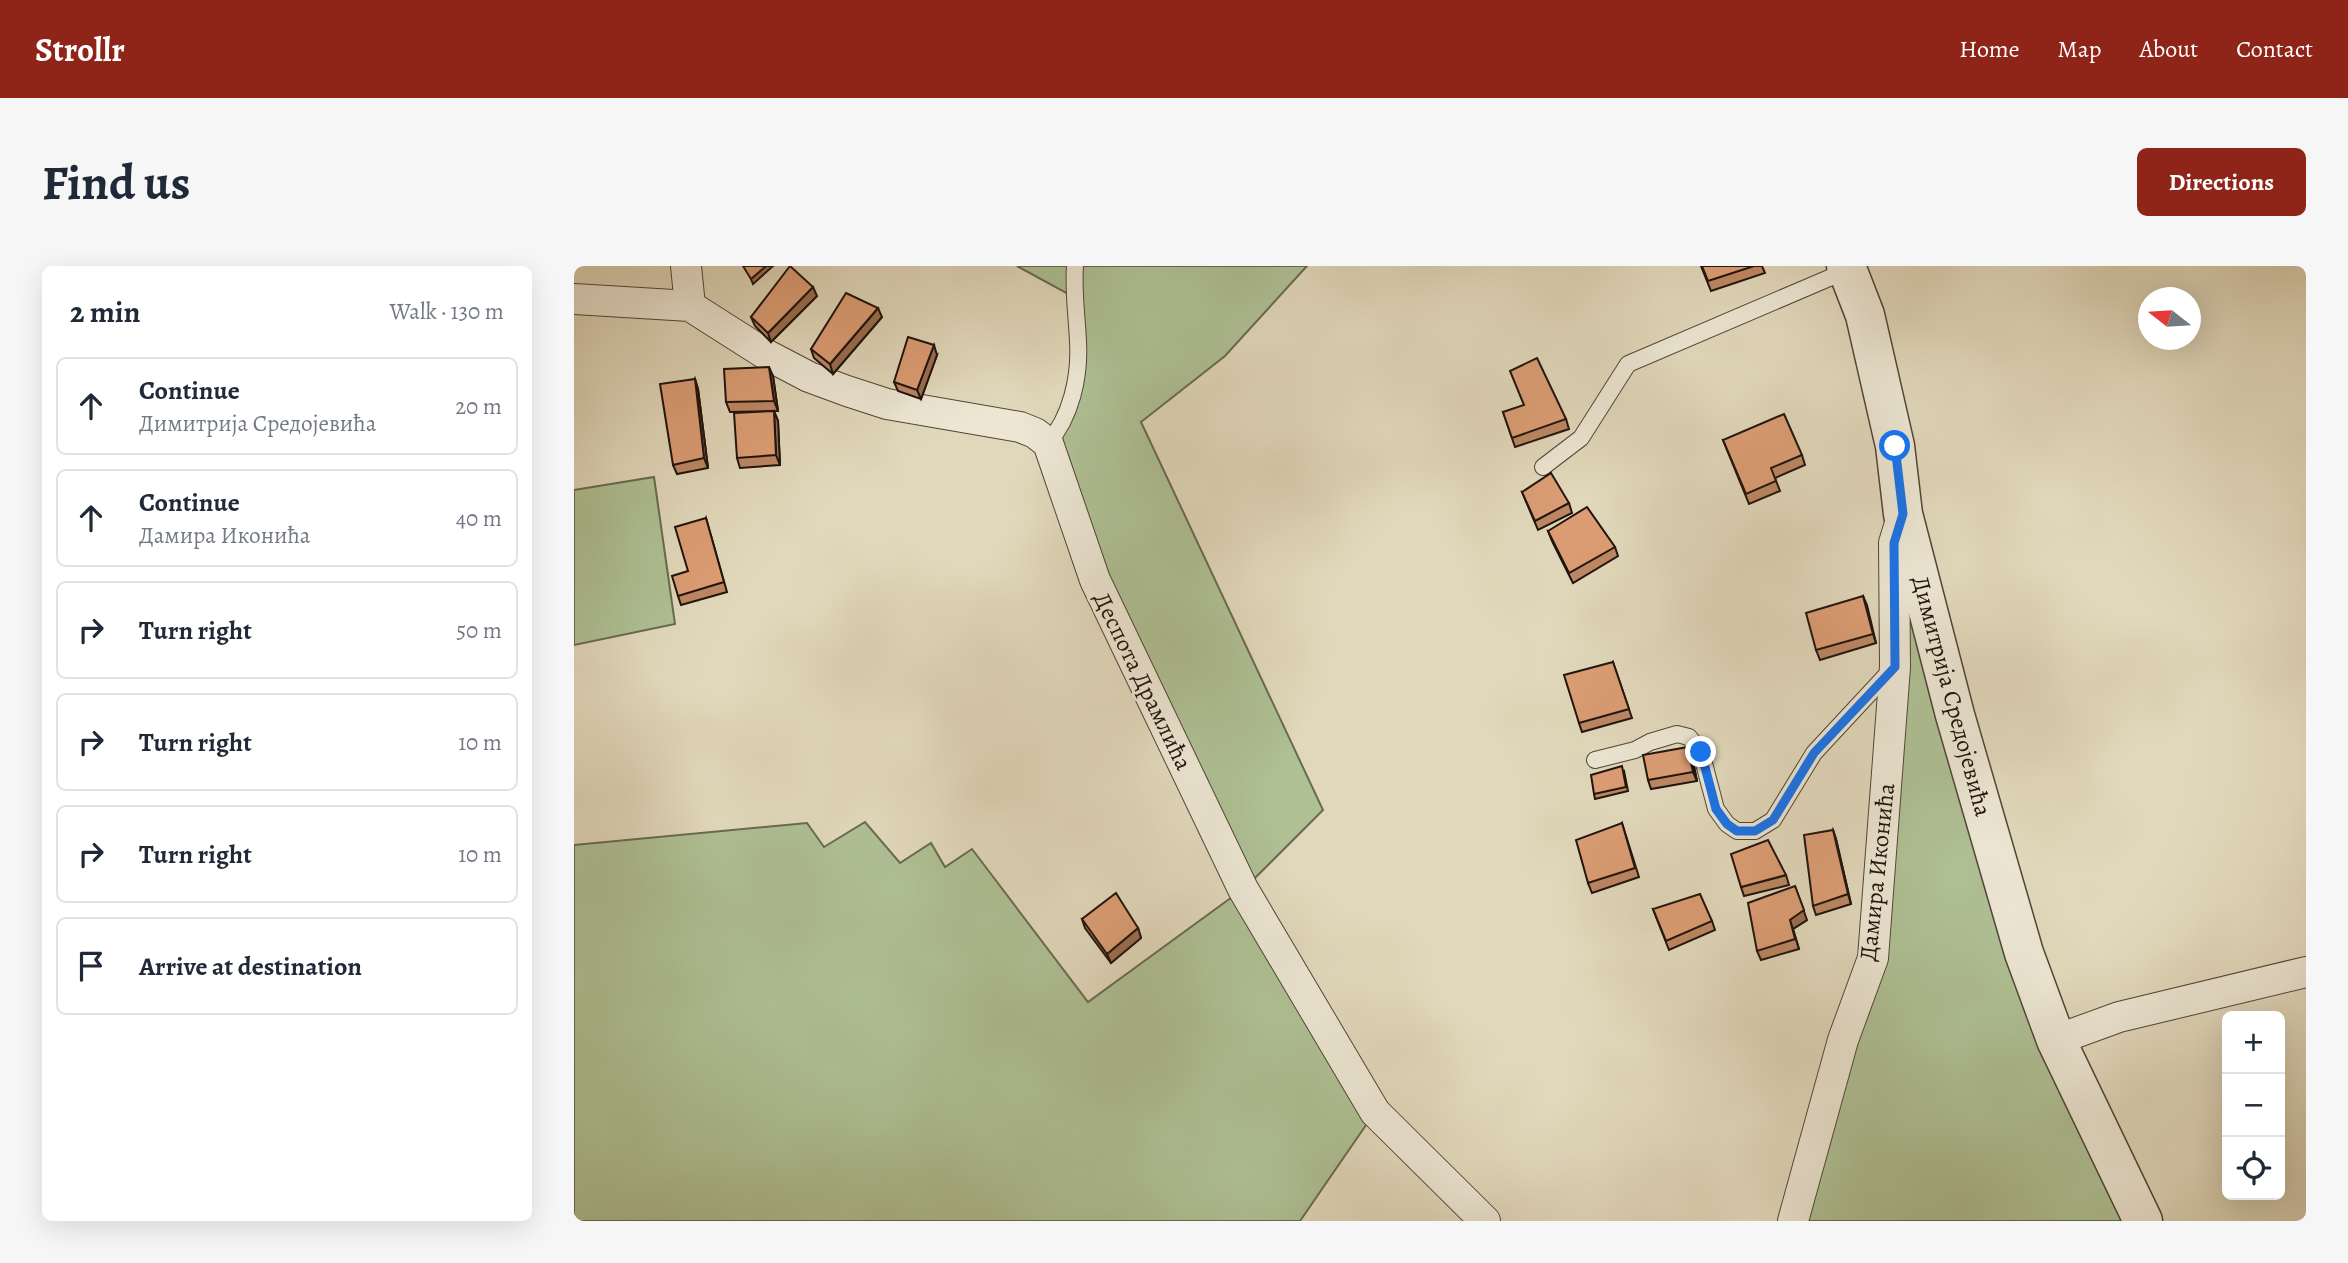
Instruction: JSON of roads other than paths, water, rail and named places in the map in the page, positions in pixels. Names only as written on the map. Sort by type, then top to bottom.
[{"type":"street","points":[[686,266],[690,306]]},
{"type":"street","name":"Димитрија Средојевића","points":[[1847,268],[1865,316],[1892,433],[1903,514],[1955,715],[2016,926],[2056,1040],[2143,1221]]},
{"type":"street","points":[[574,299],[690,306],[767,355],[821,382],[887,404],[1020,427],[1035,433],[1048,443]]},
{"type":"street","name":"Деспота Драмлића","points":[[1048,443],[1095,580],[1243,889],[1374,1112],[1485,1221]]},
{"type":"street","name":"Дамира Иконића","points":[[1793,1221],[1843,1040],[1873,958],[1895,667],[1894,543],[1903,514]]},
{"type":"street","points":[[2056,1040],[2119,1017],[2306,972]]},
{"type":"lane","points":[[1048,443],[1065,418],[1076,371],[1079,343],[1074,297],[1075,266]]},
{"type":"lane","points":[[1543,467],[1581,438],[1628,364],[1847,268]]},
{"type":"lane","points":[[1595,760],[1635,750],[1650,742],[1677,734],[1689,737],[1701,752],[1716,809],[1727,824],[1737,831],[1755,831],[1773,820],[1814,753],[1895,667]]}]
